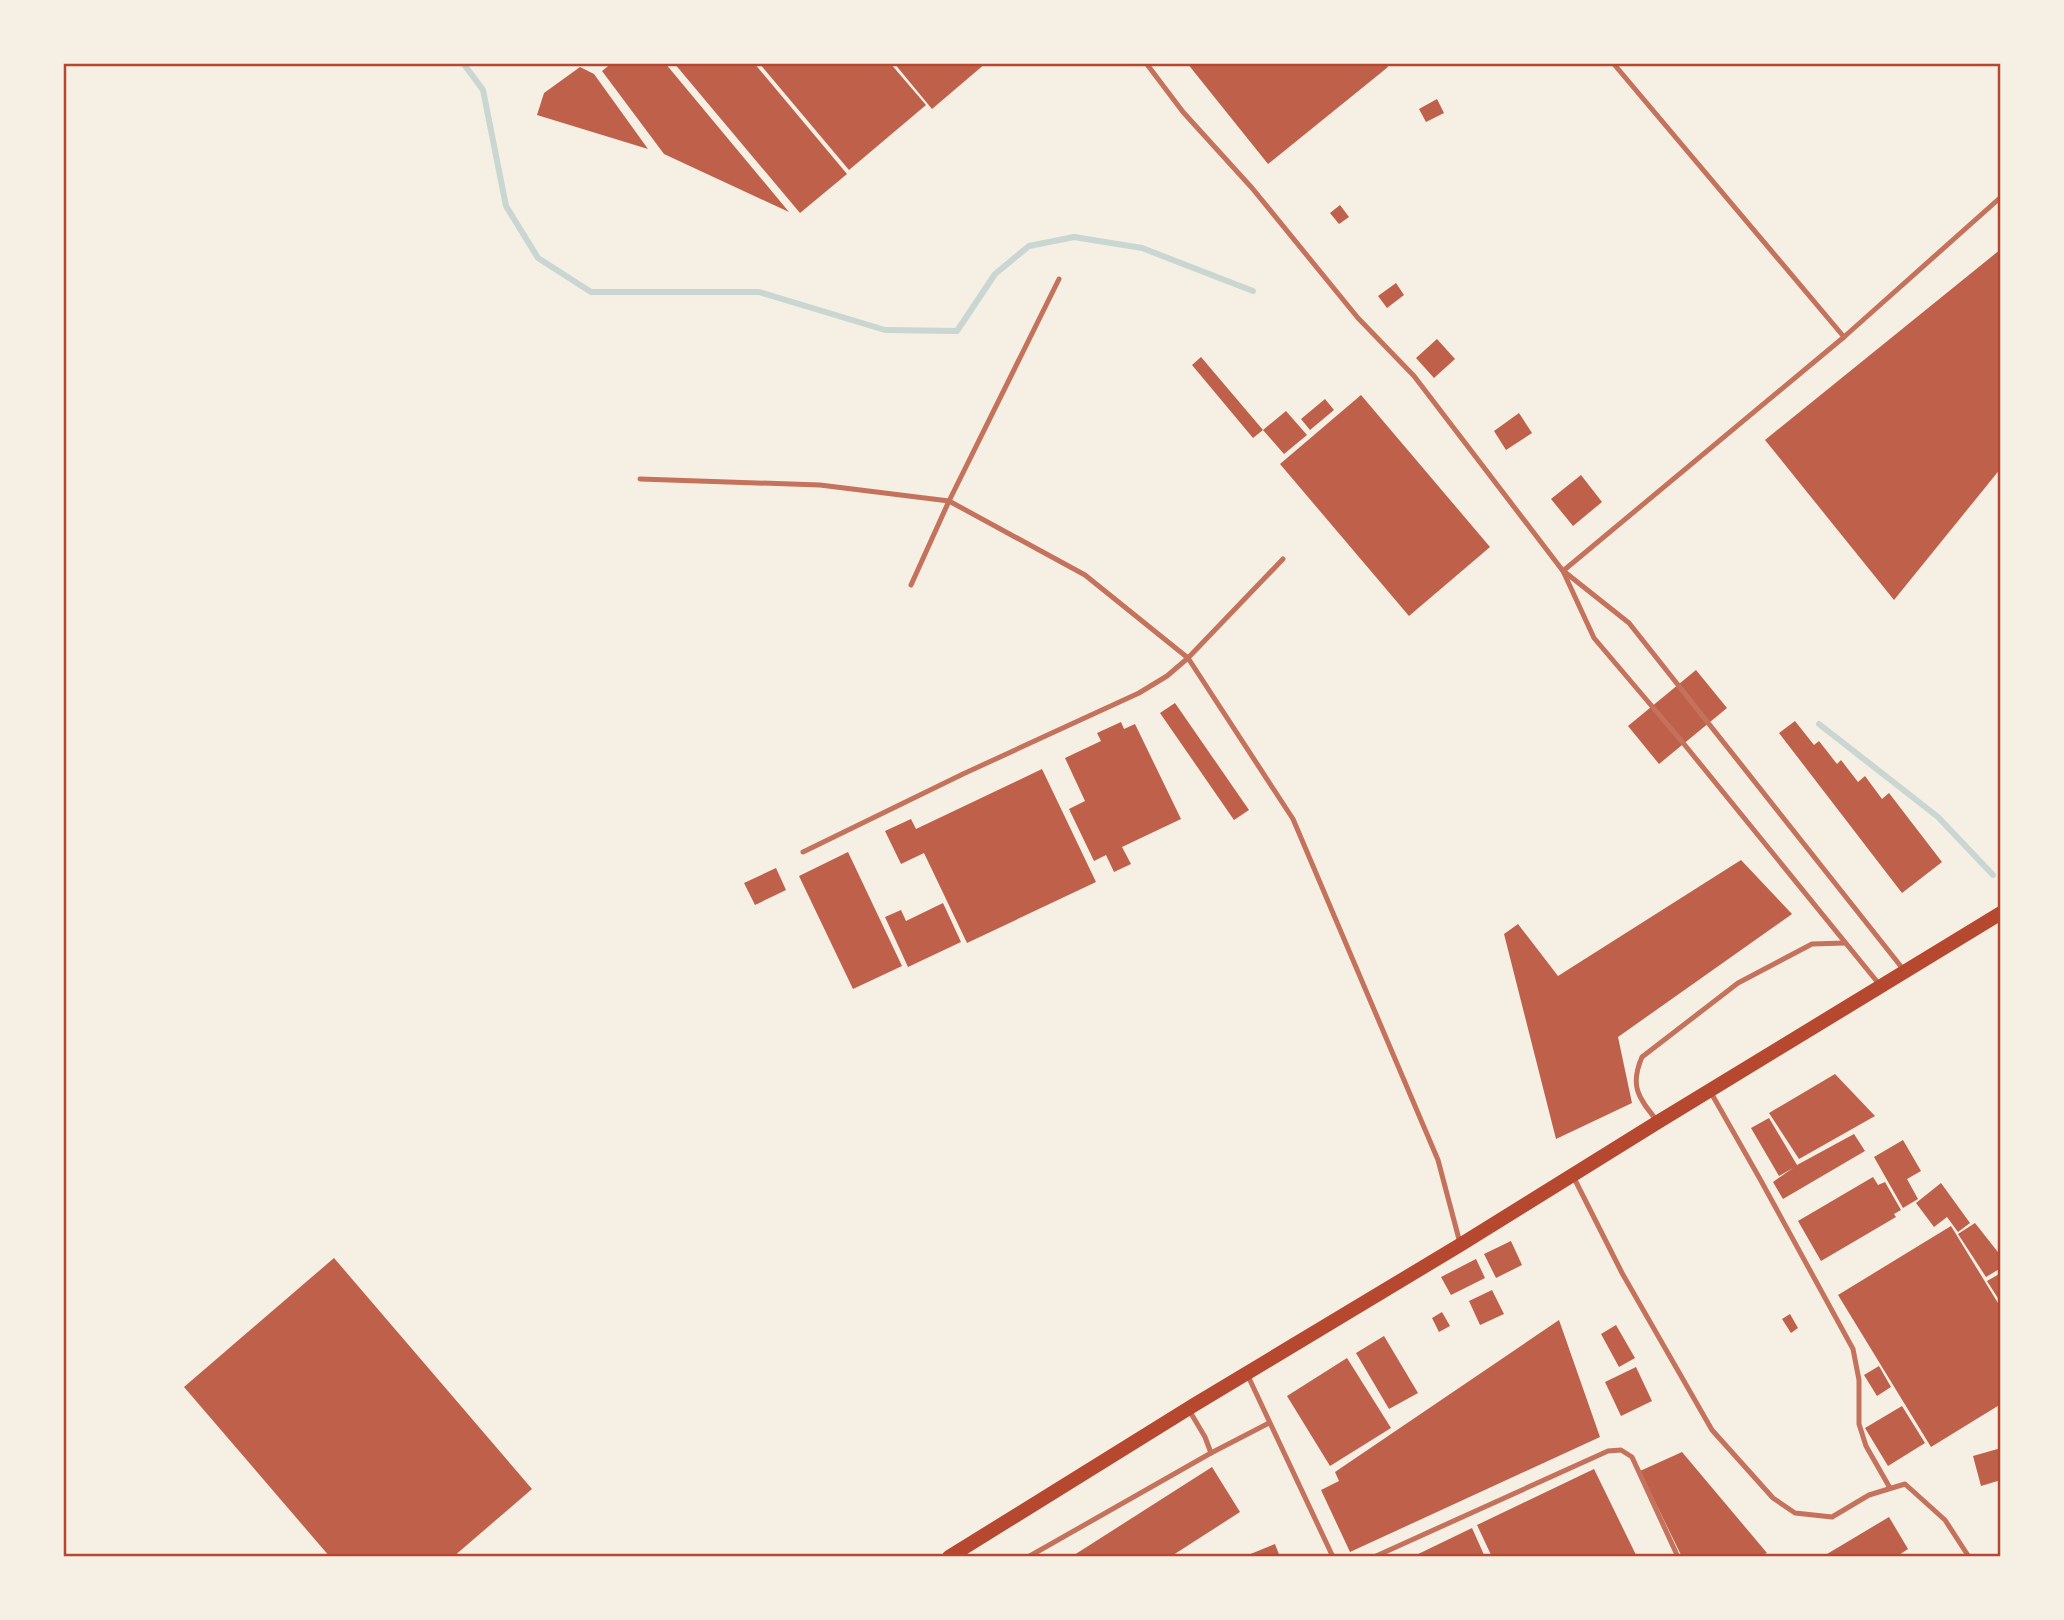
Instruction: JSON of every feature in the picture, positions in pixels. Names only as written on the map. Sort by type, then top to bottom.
[{"type":"main road","points":[[949,1557],[2001,913]]},
{"type":"lane","points":[[1146,63],[1183,112],[1251,188],[1358,318],[1414,376],[1563,571],[1594,638],[1881,986]]},
{"type":"lane","points":[[1613,63],[1844,337]]},
{"type":"lane","points":[[1563,571],[1844,337],[2001,197]]},
{"type":"lane","points":[[911,585],[949,501],[1059,279]]},
{"type":"lane","points":[[640,479],[820,485],[949,501],[1085,575],[1188,658],[1293,819],[1438,1160],[1460,1245]]},
{"type":"lane","points":[[803,852],[962,774],[1139,693],[1167,676],[1188,658],[1283,559]]},
{"type":"lane","points":[[1563,571],[1629,623],[1905,972]]},
{"type":"lane","points":[[1658,1122],[1639,1098],[1635,1072],[1642,1056],[1738,983],[1812,944],[1846,943]]},
{"type":"lane","points":[[1710,1091],[1853,1349],[1859,1380],[1859,1423],[1866,1446],[1890,1488]]},
{"type":"lane","points":[[1572,1176],[1622,1273],[1712,1430],[1773,1498],[1795,1513],[1832,1517],[1869,1494],[1905,1484],[1945,1520],[1969,1557]]},
{"type":"lane","points":[[1246,1373],[1333,1557]]},
{"type":"lane","points":[[1188,1409],[1211,1453]]},
{"type":"lane","points":[[1028,1557],[1269,1423]]},
{"type":"lane","points":[[1374,1557],[1608,1451],[1621,1450],[1632,1457],[1678,1557]]},
{"type":"building","points":[[612,63],[665,63],[789,212],[664,154],[602,71]]},
{"type":"building","points":[[674,63],[754,63],[847,174],[800,213]]},
{"type":"building","points":[[759,63],[890,63],[926,105],[849,170]]},
{"type":"building","points":[[894,63],[986,63],[932,109]]},
{"type":"building","points":[[1187,63],[1385,63],[1388,67],[1268,164]]},
{"type":"building","points":[[580,67],[594,74],[648,149],[537,115],[544,93]]},
{"type":"building","points":[[1437,99],[1444,113],[1426,122],[1419,109]]},
{"type":"building","points":[[1340,205],[1349,217],[1339,224],[1330,213]]},
{"type":"building","points":[[2001,249],[2001,468],[1894,600],[1765,440]]},
{"type":"building","points":[[1396,283],[1404,295],[1387,308],[1378,296]]},
{"type":"building","points":[[1437,339],[1455,359],[1434,378],[1416,358]]},
{"type":"building","points":[[1201,357],[1263,430],[1253,438],[1192,365]]},
{"type":"building","points":[[1361,395],[1490,547],[1409,616],[1280,464]]},
{"type":"building","points":[[1325,399],[1334,410],[1310,430],[1301,419]]},
{"type":"building","points":[[1286,411],[1307,435],[1284,454],[1263,430]]},
{"type":"building","points":[[1519,413],[1532,433],[1506,450],[1494,431]]},
{"type":"building","points":[[1581,475],[1602,502],[1573,526],[1551,499]]},
{"type":"building","points":[[1696,670],[1727,708],[1659,764],[1628,726]]},
{"type":"building","points":[[1175,703],[1249,810],[1234,820],[1160,713]]},
{"type":"building","points":[[1795,721],[1814,745],[1819,741],[1837,764],[1841,760],[1858,782],[1865,776],[1882,799],[1889,793],[1942,862],[1902,893],[1779,733]]},
{"type":"building","points":[[1121,722],[1124,729],[1135,724],[1181,819],[1122,847],[1131,864],[1114,872],[1106,855],[1094,861],[1069,809],[1085,801],[1065,758],[1101,741],[1097,733]]},
{"type":"building","points":[[1042,769],[1096,882],[967,943],[924,853],[901,864],[885,831],[911,819],[916,829]]},
{"type":"building","points":[[848,852],[902,966],[853,989],[799,876]]},
{"type":"building","points":[[1741,860],[1792,914],[1618,1037],[1632,1103],[1556,1139],[1504,934],[1518,924],[1558,976]]},
{"type":"building","points":[[776,868],[786,890],[755,905],[744,883]]},
{"type":"building","points":[[943,903],[961,942],[908,967],[885,917],[901,910],[906,921]]},
{"type":"building","points":[[1835,1074],[1875,1116],[1799,1159],[1769,1113]]},
{"type":"building","points":[[1769,1118],[1797,1165],[1854,1134],[1865,1151],[1783,1199],[1773,1182],[1793,1168],[1779,1176],[1751,1128]]},
{"type":"building","points":[[1903,1140],[1921,1171],[1907,1179],[1918,1199],[1903,1208],[1874,1157]]},
{"type":"building","points":[[1873,1177],[1878,1185],[1885,1182],[1901,1210],[1894,1214],[1896,1217],[1821,1261],[1798,1221]]},
{"type":"building","points":[[1941,1183],[1970,1223],[1958,1232],[1947,1217],[1934,1227],[1916,1203]]},
{"type":"building","points":[[1975,1223],[2001,1256],[2001,1268],[1986,1277],[1958,1234]]},
{"type":"building","points":[[1951,1226],[2001,1308],[2001,1404],[1931,1447],[1838,1295]]},
{"type":"building","points":[[1511,1241],[1522,1265],[1496,1278],[1484,1254]]},
{"type":"building","points":[[334,1258],[532,1489],[453,1557],[330,1557],[184,1387]]},
{"type":"building","points":[[1476,1259],[1485,1278],[1451,1295],[1441,1277]]},
{"type":"building","points":[[2001,1273],[2001,1303],[1987,1281]]},
{"type":"building","points":[[1492,1290],[1504,1314],[1480,1325],[1469,1301]]},
{"type":"building","points":[[1442,1312],[1450,1326],[1439,1332],[1432,1318]]},
{"type":"building","points":[[1790,1314],[1798,1328],[1791,1333],[1782,1319]]},
{"type":"building","points":[[1559,1320],[1600,1437],[1350,1552],[1321,1490],[1339,1481],[1335,1472]]},
{"type":"building","points":[[1616,1325],[1635,1358],[1619,1367],[1601,1334]]},
{"type":"building","points":[[1384,1336],[1418,1393],[1389,1409],[1356,1353]]},
{"type":"building","points":[[1347,1358],[1391,1428],[1330,1466],[1287,1396]]},
{"type":"building","points":[[1879,1366],[1891,1387],[1877,1396],[1864,1375]]},
{"type":"building","points":[[1636,1367],[1652,1401],[1621,1416],[1605,1382]]},
{"type":"building","points":[[1902,1406],[1925,1443],[1888,1466],[1865,1428]]},
{"type":"building","points":[[2001,1448],[2001,1480],[1981,1486],[1973,1456]]},
{"type":"building","points":[[1682,1452],[1767,1553],[1758,1557],[1682,1557],[1640,1471]]},
{"type":"building","points":[[1212,1467],[1240,1512],[1170,1557],[1071,1557]]},
{"type":"building","points":[[1594,1469],[1637,1557],[1492,1557],[1477,1525]]},
{"type":"building","points":[[1889,1517],[1908,1549],[1896,1557],[1822,1557]]},
{"type":"building","points":[[1472,1528],[1485,1557],[1412,1557]]},
{"type":"building","points":[[1275,1544],[1280,1557],[1243,1557]]},
{"type":"waterway","points":[[463,63],[483,90],[506,206],[538,258],[591,292],[759,292],[885,330],[957,331],[995,274],[1029,246],[1074,237],[1142,248],[1253,291]]},
{"type":"waterway","points":[[1819,724],[1938,817],[1993,875]]}]
